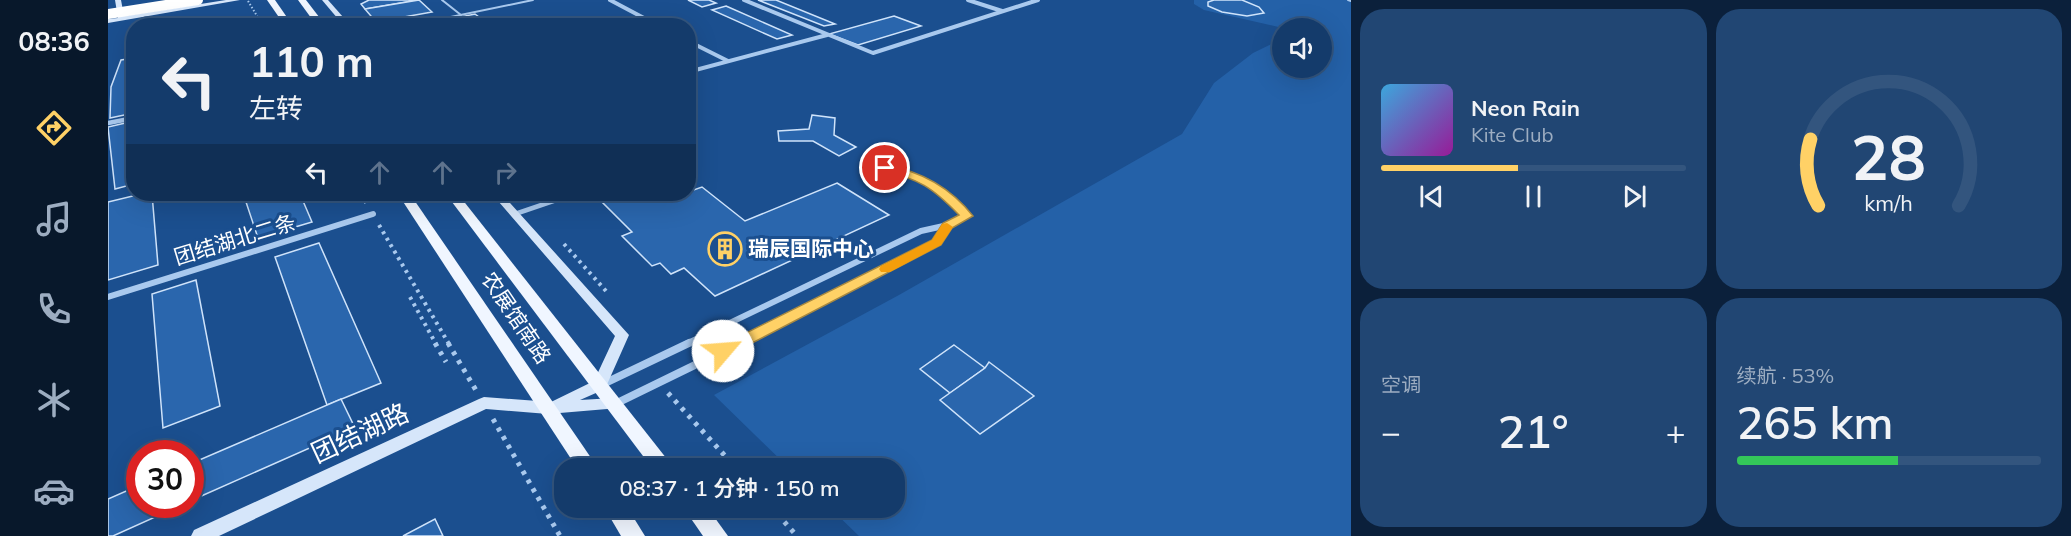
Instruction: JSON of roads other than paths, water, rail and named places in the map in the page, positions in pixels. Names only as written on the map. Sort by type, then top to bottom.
[{"type":"highway","points":[[108,8],[161,0]]},
{"type":"highway","points":[[108,14],[198,0]]},
{"type":"main road","points":[[271,0],[284,18]]},
{"type":"main road","points":[[302,0],[316,18]]},
{"type":"main road","name":"农展馆南路","points":[[409,201],[581,458]]},
{"type":"main road","name":"农展馆南路","points":[[457,201],[656,458]]},
{"type":"main road","points":[[622,518],[634,536]]},
{"type":"main road","points":[[703,518],[717,536]]},
{"type":"street","points":[[108,1],[117,0],[121,19]]},
{"type":"street","points":[[127,18],[237,0]]},
{"type":"street","points":[[325,0],[341,18]]},
{"type":"street","points":[[610,0],[644,18]]},
{"type":"street","points":[[744,0],[873,53],[1038,0]]},
{"type":"street","points":[[968,0],[1003,11]]},
{"type":"street","points":[[108,21],[126,18]]},
{"type":"street","points":[[696,70],[827,34]]},
{"type":"street","points":[[696,45],[728,61]]},
{"type":"street","points":[[108,123],[126,120]]},
{"type":"street","points":[[548,408],[600,386],[921,231],[948,225],[966,216],[940,189],[907,172],[863,164]]},
{"type":"street","points":[[504,201],[622,335],[600,386]]},
{"type":"street","name":"团结湖北二条","points":[[108,297],[373,214]]},
{"type":"street","points":[[615,404],[659,384],[936,243],[948,225]]},
{"type":"street","name":"团结湖路","points":[[200,536],[484,404],[548,408],[615,404]]},
{"type":"lane","points":[[442,0],[461,15]]},
{"type":"lane","points":[[446,18],[533,0]]},
{"type":"lane","points":[[516,214],[554,201]]},
{"type":"place","name":"瑞辰国际中心","points":[[725,249]]}]
